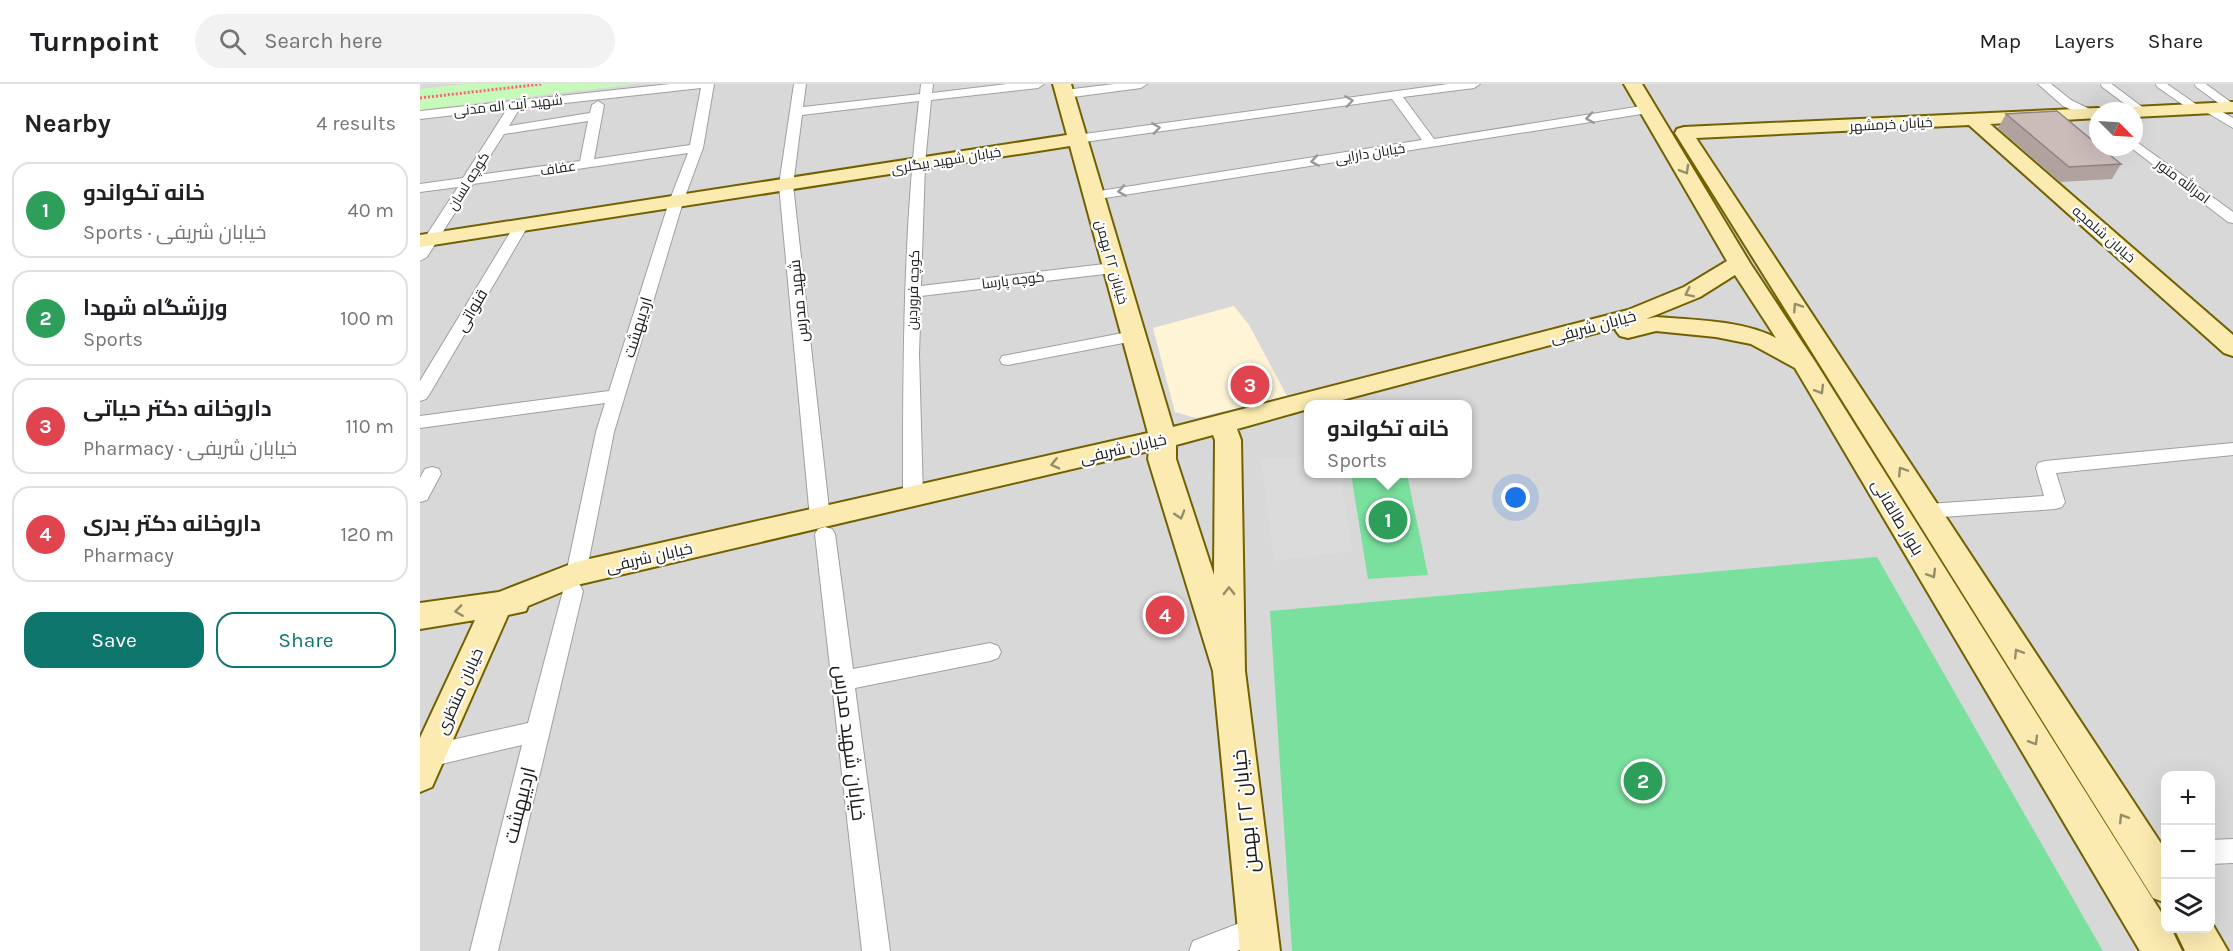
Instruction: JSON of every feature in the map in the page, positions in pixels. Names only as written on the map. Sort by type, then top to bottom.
[{"type":"main road","name":"بلوار طالقانی","points":[[1633,84],[1682,125],[1928,511],[2156,854],[2164,879]]},
{"type":"main road","name":"خیابان ۲۲ بهمن","points":[[1064,89],[1163,449],[1229,671],[1259,940]]},
{"type":"main road","name":"بلوار طالقانی","points":[[1650,97],[1739,263],[1804,363],[2162,951]]},
{"type":"main road","points":[[2143,112],[2203,109],[2233,113]]},
{"type":"main road","name":"خیابان خرمشهر","points":[[1682,125],[1728,131],[2089,115]]},
{"type":"main road","name":"خیابان شلمچه","points":[[1975,120],[2233,348]]},
{"type":"main road","name":"خیابان شهید بیگلری","points":[[425,240],[1077,139]]},
{"type":"main road","name":"خیابان شریفی","points":[[1375,400],[1636,315],[1692,292],[1739,263]]},
{"type":"main road","name":"خیابان شریفی","points":[[1344,400],[1515,354],[1656,324],[1716,330],[1758,338],[1804,363]]},
{"type":"main road","name":"خیابان شریفی","points":[[420,616],[497,606],[574,582],[1163,449],[1304,411]]},
{"type":"main road","name":"خیابان شریفی","points":[[1225,432],[1304,419]]},
{"type":"main road","points":[[1225,432],[1229,671]]},
{"type":"main road","name":"خیابان شریفی","points":[[823,526],[913,497],[1163,449]]},
{"type":"main road","name":"خیابان منتظری","points":[[423,770],[497,606]]},
{"type":"main road","points":[[2196,933],[2208,951]]},
{"type":"street","name":"شهید آیت اله مدنی","points":[[420,115],[706,84]]},
{"type":"street","name":"اردیبهشت","points":[[484,951],[574,582],[605,432],[676,202],[696,148],[706,84]]},
{"type":"street","name":"شهید مدرس","points":[[800,84],[786,185],[823,526]]},
{"type":"street","points":[[795,112],[926,91],[1038,84]]},
{"type":"street","points":[[1064,89],[1141,84]]},
{"type":"street","name":"خیابان شهید بیگلری","points":[[1077,139],[1474,84]]},
{"type":"street","points":[[2043,84],[2067,103],[2089,113]]},
{"type":"street","name":"کوچه فروردین","points":[[913,497],[911,354],[918,164],[926,91]]},
{"type":"street","points":[[586,164],[601,95]]},
{"type":"street","points":[[1395,95],[1431,143]]},
{"type":"street","name":"خیابان دارایی","points":[[1092,196],[1431,143],[1650,97]]},
{"type":"street","name":"کوچه لسان","points":[[420,257],[425,240],[468,180],[516,105]]},
{"type":"street","points":[[500,131],[596,116]]},
{"type":"street","name":"عفاف","points":[[420,188],[696,148]]},
{"type":"street","name":"امرالله متور","points":[[2143,150],[2230,213]]},
{"type":"street","name":"قنواتی","points":[[420,395],[521,226]]},
{"type":"street","name":"کوچه پارسا","points":[[913,292],[1113,268]]},
{"type":"street","points":[[1008,360],[1133,336]]},
{"type":"street","points":[[420,422],[615,396]]},
{"type":"street","points":[[1928,511],[2055,502],[2045,468],[2233,449]]},
{"type":"street","points":[[420,495],[432,474]]},
{"type":"street","name":"خیابان شهید مدرس","points":[[823,526],[876,951]]},
{"type":"street","points":[[842,681],[990,652]]},
{"type":"street","points":[[423,770],[537,731]]},
{"type":"street","points":[[2215,852],[2233,852]]},
{"type":"street","points":[[1203,951],[1259,940]]},
{"type":"lane","points":[[2105,84],[2126,102]]},
{"type":"lane","points":[[2160,84],[2203,109]]},
{"type":"lane","points":[[2199,84],[2233,113]]},
{"type":"path","points":[[420,98],[542,84]]},
{"type":"shaded area","points":[[420,84],[2233,84],[2233,951],[420,951]]},
{"type":"shaded area","points":[[1234,306],[1249,325],[1287,396],[1196,418],[1175,412],[1153,328]]},
{"type":"shaded area","points":[[1304,456],[1304,478],[1341,478],[1352,551],[1274,561],[1261,459]]},
{"type":"green space","points":[[465,84],[635,84],[420,110],[420,89]]},
{"type":"green space","points":[[1352,478],[1408,478],[1428,575],[1368,579]]},
{"type":"green space","points":[[1877,557],[2103,951],[1292,951],[1270,611]]},
{"type":"building","points":[[2057,111],[2089,138],[2089,156],[2111,156],[2121,164],[2069,167],[2006,114]]},
{"type":"place","name":"داروخانه دکتر حیاتی","points":[[1250,385]]},
{"type":"place","name":"خانه تکواندو","points":[[1388,520]]},
{"type":"place","name":"داروخانه دکتر بدری","points":[[1165,615]]},
{"type":"place","name":"ورزشگاه شهدا","points":[[1643,781]]}]
